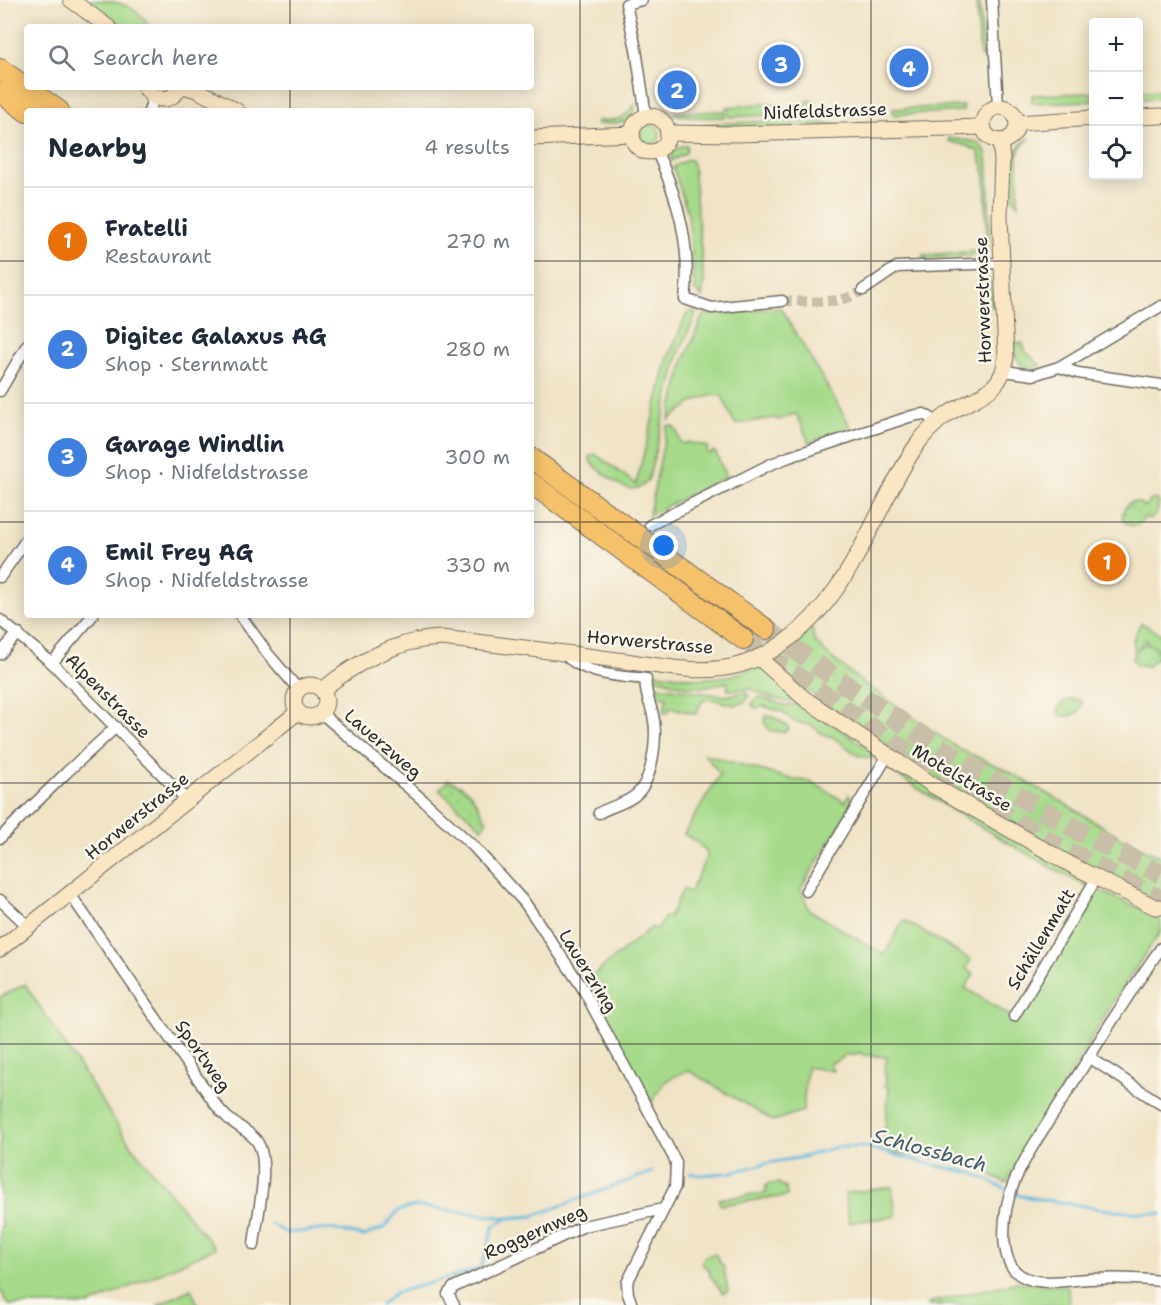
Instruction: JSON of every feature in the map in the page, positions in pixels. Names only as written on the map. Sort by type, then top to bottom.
[{"type":"highway","points":[[0,69],[24,86]]},
{"type":"highway","points":[[30,90],[55,108]]},
{"type":"highway","points":[[0,92],[24,110]]},
{"type":"highway","points":[[534,460],[766,629]]},
{"type":"highway","points":[[534,485],[743,639]]},
{"type":"street","points":[[71,0],[104,24]]},
{"type":"street","points":[[642,0],[626,4],[636,49],[646,116]]},
{"type":"street","points":[[992,0],[998,107]]},
{"type":"street","points":[[149,98],[170,98],[177,90]]},
{"type":"street","points":[[197,90],[231,108]]},
{"type":"street","points":[[998,107],[1011,111],[1017,123],[1013,136],[1000,141],[989,137],[983,127],[986,114],[998,107]]},
{"type":"street","points":[[646,116],[661,119],[668,133],[665,144],[656,150],[642,150],[634,143],[632,134],[634,124],[646,116]]},
{"type":"street","points":[[1143,117],[1161,116]]},
{"type":"street","points":[[1017,123],[1089,118]]},
{"type":"street","name":"Nidfeldstrasse","points":[[668,133],[736,134],[983,127]]},
{"type":"street","points":[[534,138],[632,134]]},
{"type":"street","name":"Horwerstrasse","points":[[322,690],[347,671],[402,644],[426,638],[706,669],[740,665],[772,650],[796,633],[834,592],[912,451],[937,423],[994,387],[1004,371],[1006,357],[1001,264],[1002,160],[1000,141]]},
{"type":"street","points":[[656,150],[681,214],[688,281],[685,299],[712,308],[782,301]]},
{"type":"street","points":[[863,290],[897,267],[1001,264]]},
{"type":"street","points":[[1004,371],[1033,375],[1059,367],[1161,306]]},
{"type":"street","points":[[0,391],[24,350]]},
{"type":"street","points":[[1059,367],[1078,373],[1161,385]]},
{"type":"street","points":[[650,525],[789,457],[912,416],[924,414],[937,423]]},
{"type":"street","points":[[0,577],[24,543]]},
{"type":"street","points":[[52,663],[90,618]]},
{"type":"street","points":[[242,618],[268,654],[298,689]]},
{"type":"street","name":"Alpenstrasse","points":[[0,620],[52,663],[188,801]]},
{"type":"street","points":[[0,654],[18,633]]},
{"type":"street","points":[[563,653],[578,666],[646,679],[645,688],[654,716],[655,733],[655,744],[646,781],[633,797],[599,813]]},
{"type":"street","name":"Motelstrasse","points":[[758,657],[805,699],[934,786],[1096,879],[1155,907],[1161,907]]},
{"type":"street","points":[[310,685],[322,690],[326,704],[321,713],[308,717],[297,712],[293,702],[298,689],[310,685]]},
{"type":"street","name":"Horwerstrasse","points":[[0,949],[297,712]]},
{"type":"street","name":"Lauerzweg","points":[[321,713],[424,801]]},
{"type":"street","points":[[0,838],[116,727]]},
{"type":"street","points":[[806,891],[888,755]]},
{"type":"street","name":"Lauerzring","points":[[424,801],[473,846],[517,894],[582,987],[676,1162],[675,1187],[663,1209]]},
{"type":"street","name":"Schällenmatt","points":[[1014,1016],[1096,879]]},
{"type":"street","name":"Sportweg","points":[[70,894],[216,1105],[259,1144],[263,1157],[263,1179],[254,1245]]},
{"type":"street","points":[[0,900],[29,927]]},
{"type":"street","points":[[1161,948],[1125,999],[1033,1147],[1011,1192],[1004,1231],[1007,1255],[1016,1271],[1036,1281],[1121,1278],[1161,1281]]},
{"type":"street","points":[[1089,1057],[1161,1104]]},
{"type":"street","points":[[632,1305],[627,1282],[663,1209]]},
{"type":"street","name":"Roggernweg","points":[[454,1305],[448,1294],[454,1287],[584,1226],[663,1209]]},
{"type":"green space","points":[[87,0],[123,4],[135,11],[148,24],[120,24]]},
{"type":"green space","points":[[976,0],[979,0],[984,57],[980,57]]},
{"type":"green space","points":[[1161,90],[1161,98],[1143,99],[1143,91]]},
{"type":"green space","points":[[1089,93],[1089,101],[1032,103],[1032,95]]},
{"type":"green space","points":[[807,101],[815,101],[816,116],[775,115],[778,108],[794,109]]},
{"type":"green space","points":[[769,103],[776,107],[772,115],[729,117],[727,107]]},
{"type":"green space","points":[[635,105],[634,112],[627,120],[597,124],[597,121],[615,120],[622,117]]},
{"type":"green space","points":[[963,106],[963,111],[893,115],[893,109]]},
{"type":"green space","points":[[725,111],[725,117],[691,117],[671,113]]},
{"type":"green space","points":[[777,121],[854,125],[740,129],[705,126],[705,124]]},
{"type":"green space","points":[[650,124],[657,127],[660,134],[657,141],[650,144],[643,141],[640,134],[643,127]]},
{"type":"green space","points":[[949,138],[978,142],[986,152],[990,242],[984,253],[923,259],[923,255],[979,251],[984,249],[987,243],[985,173],[978,151],[948,141]]},
{"type":"green space","points":[[1031,138],[1020,147],[1018,154],[1018,205],[1013,197],[1014,163],[1019,147]]},
{"type":"green space","points":[[687,145],[686,153],[671,161],[675,150]]},
{"type":"green space","points":[[688,159],[693,165],[704,282],[702,298],[695,290],[688,214],[673,167]]},
{"type":"green space","points":[[982,274],[990,280],[994,306],[992,307]]},
{"type":"green space","points":[[781,308],[851,427],[809,442],[797,415],[778,420],[774,418],[735,424],[722,396],[714,395],[694,402],[669,420],[684,361],[703,315]]},
{"type":"green space","points":[[691,311],[696,314],[678,356],[649,478],[643,486],[636,489],[620,485],[591,463],[590,457],[595,454],[636,484],[668,358],[687,313]]},
{"type":"green space","points":[[1022,343],[1026,352],[1041,366],[1031,368],[1022,365],[1017,359],[1015,345]]},
{"type":"green space","points":[[667,426],[673,426],[680,442],[708,447],[706,452],[716,453],[726,477],[649,515]]},
{"type":"green space","points":[[1156,499],[1159,502],[1157,513],[1151,519],[1145,517],[1137,525],[1130,525],[1122,518],[1125,508],[1130,503],[1137,502],[1145,507],[1150,501]]},
{"type":"green space","points":[[1141,623],[1161,634],[1161,658],[1156,659],[1159,655],[1148,644],[1145,645],[1148,640],[1146,639],[1135,652],[1133,639]]},
{"type":"green space","points":[[812,628],[814,640],[826,653],[858,679],[959,749],[1006,770],[1121,838],[1161,857],[1161,894],[1157,897],[1147,896],[1099,872],[956,790],[796,682],[776,661]]},
{"type":"green space","points":[[1148,644],[1156,647],[1159,655],[1148,666],[1136,665],[1132,659],[1134,653],[1140,647]]},
{"type":"green space","points":[[582,662],[700,679],[730,676],[760,666],[798,697],[790,702],[774,699],[751,689],[728,690],[727,682],[703,687],[687,687]]},
{"type":"green space","points":[[651,685],[725,696],[746,692],[749,696],[745,702],[734,705],[707,698],[701,703],[696,714],[670,707],[668,713],[663,713],[667,698],[649,691]]},
{"type":"green space","points":[[760,697],[786,706],[800,703],[879,755],[878,758],[857,755],[833,737],[823,734],[812,726],[793,721],[783,712],[762,706],[756,708],[752,705],[753,702]]},
{"type":"green space","points":[[1071,699],[1082,701],[1078,712],[1072,715],[1060,715],[1058,709],[1063,702]]},
{"type":"green space","points":[[766,716],[779,720],[789,729],[784,732],[770,731],[764,722]]},
{"type":"green space","points":[[704,754],[794,780],[810,781],[845,802],[849,795],[852,805],[801,888],[809,910],[884,955],[904,920],[971,960],[966,969],[974,974],[965,988],[1015,1019],[1096,889],[1143,910],[1160,913],[1161,931],[1118,994],[1006,1183],[975,1166],[883,1151],[889,1087],[885,1086],[884,1073],[887,1057],[864,1055],[858,1052],[856,1055],[846,1055],[831,1062],[833,1071],[807,1067],[803,1111],[773,1121],[688,1070],[667,1080],[651,1103],[585,982],[652,927],[657,930],[665,917],[669,918],[683,889],[690,892],[708,854],[698,843],[684,834],[720,774]]},
{"type":"green space","points":[[893,764],[1088,880],[1087,887],[985,829],[886,768]]},
{"type":"green space","points":[[448,780],[463,787],[472,796],[487,821],[482,828],[439,790]]},
{"type":"green space","points":[[25,984],[130,1144],[215,1248],[90,1305],[9,1305],[0,1290],[0,1227],[3,1225],[0,1220],[0,997]]},
{"type":"green space","points":[[778,1183],[786,1188],[787,1196],[720,1205],[719,1199],[766,1193],[766,1185]]},
{"type":"green space","points":[[892,1187],[896,1216],[849,1223],[845,1193]]},
{"type":"green space","points":[[715,1254],[724,1268],[728,1291],[723,1293],[710,1276],[709,1270],[702,1264],[705,1257]]},
{"type":"green space","points":[[1017,1282],[1068,1287],[1069,1305],[928,1305],[932,1302]]},
{"type":"green space","points":[[191,1289],[198,1305],[157,1305]]},
{"type":"waterway","name":"Schlossbach","points":[[690,1173],[699,1175],[728,1173],[803,1157],[837,1147],[866,1147],[973,1173],[1008,1190]]},
{"type":"waterway","points":[[381,1305],[395,1293],[479,1269],[493,1227],[507,1218],[533,1216],[652,1172]]},
{"type":"waterway","name":"Schlossbach","points":[[1014,1193],[1115,1211],[1161,1214]]},
{"type":"waterway","points":[[271,1224],[286,1233],[330,1229],[364,1236],[384,1228],[398,1211],[415,1206],[507,1218]]},
{"type":"tunnel","points":[[782,301],[835,301],[863,290]]},
{"type":"tunnel","points":[[766,629],[878,707],[993,781],[1083,833],[1161,874]]},
{"type":"tunnel","points":[[743,639],[955,786],[1057,846],[1161,900]]},
{"type":"place","name":"Garage Windlin","points":[[781,64]]},
{"type":"place","name":"Emil Frey AG","points":[[909,68]]},
{"type":"place","name":"Digitec Galaxus AG","points":[[677,90]]},
{"type":"place","name":"Fratelli","points":[[1107,562]]}]
